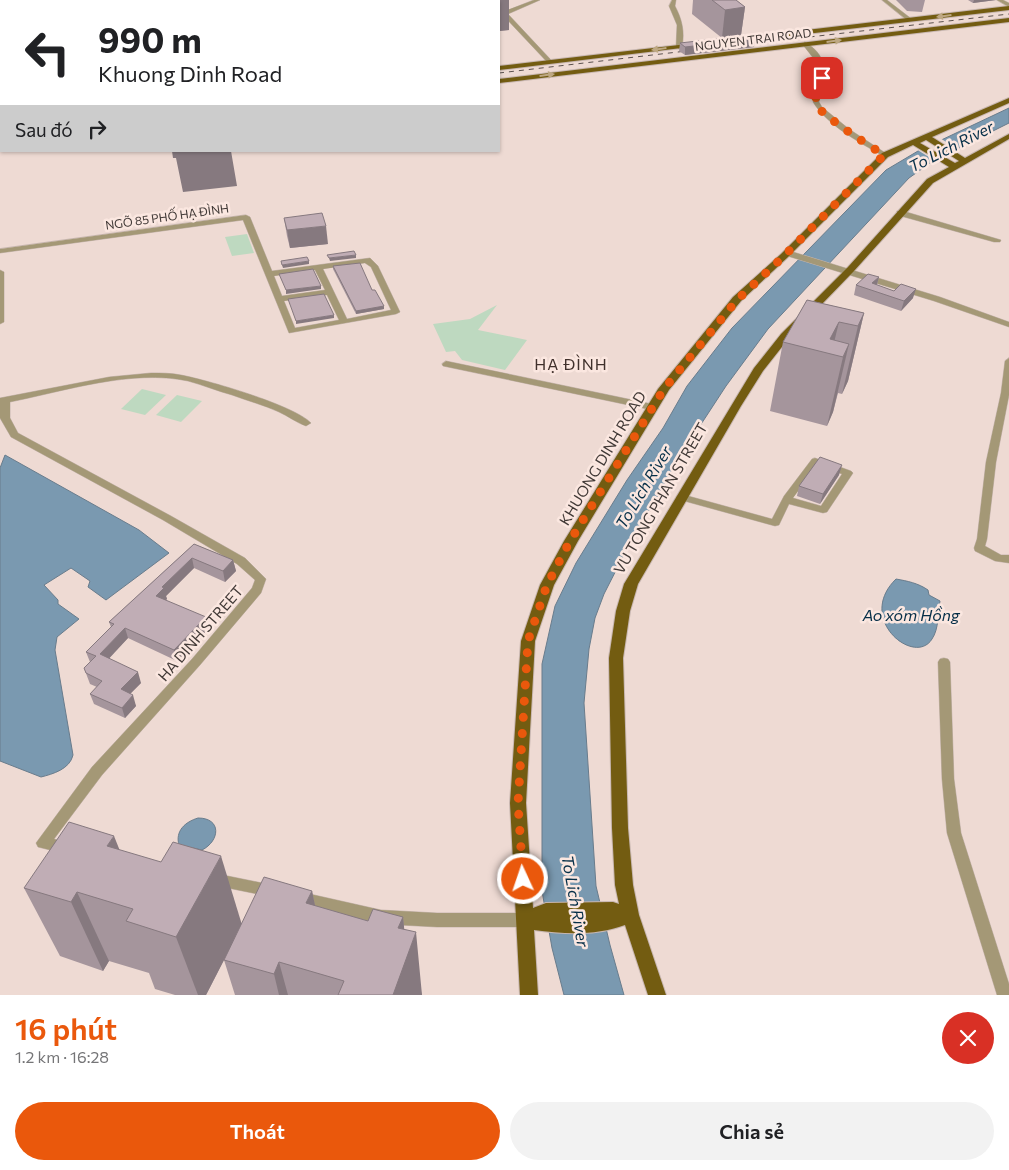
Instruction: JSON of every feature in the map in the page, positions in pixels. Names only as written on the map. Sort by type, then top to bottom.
[{"type":"main road","points":[[725,41],[977,12],[1008,5]]},
{"type":"main road","points":[[977,12],[994,22]]},
{"type":"main road","name":"NGUYEN TRAI ROAD","points":[[500,81],[1009,20]]},
{"type":"main road","points":[[873,24],[888,34]]},
{"type":"main road","points":[[846,27],[862,37]]},
{"type":"main road","points":[[500,68],[707,43]]},
{"type":"main road","points":[[623,53],[620,57],[625,61],[638,64]]},
{"type":"main road","points":[[606,55],[618,61],[612,67]]},
{"type":"main road","points":[[884,155],[930,139],[1009,100]]},
{"type":"main road","name":"VU TONG PHAN STREET","points":[[657,995],[620,916],[624,885],[616,734],[616,658],[618,634],[631,584],[758,370],[793,328],[843,271],[930,181],[963,160],[1009,136]]},
{"type":"main road","points":[[930,139],[963,160]]},
{"type":"main road","points":[[917,144],[953,166]]},
{"type":"main road","name":"KHUONG DINH ROAD","points":[[528,995],[518,803],[528,641],[547,585],[570,541],[664,389],[737,300],[790,254],[884,155]]},
{"type":"main road","points":[[524,920],[620,916]]},
{"type":"street","points":[[504,14],[538,0]]},
{"type":"street","points":[[674,0],[672,6],[678,16],[680,31],[679,47]]},
{"type":"street","points":[[884,0],[910,20]]},
{"type":"street","points":[[999,0],[1008,5]]},
{"type":"street","points":[[500,9],[550,62]]},
{"type":"street","points":[[805,44],[821,61],[823,68],[816,102],[817,107],[884,155]]},
{"type":"street","points":[[900,213],[998,240]]},
{"type":"street","name":"NGÕ 85 PHỐ HẠ ĐÌNH","points":[[0,251],[246,217],[292,330],[344,321]]},
{"type":"street","points":[[790,254],[936,299],[1009,324]]},
{"type":"street","points":[[269,274],[318,267],[370,261],[396,312],[344,321],[318,267]]},
{"type":"street","points":[[0,272],[0,322]]},
{"type":"street","points":[[280,299],[330,292]]},
{"type":"street","points":[[1009,361],[1005,393],[991,462],[982,539],[979,548],[999,558],[1009,559]]},
{"type":"street","points":[[446,364],[652,407]]},
{"type":"street","points":[[2,400],[101,382],[171,376],[263,402],[294,414],[306,422]]},
{"type":"street","name":"HA DINH STREET","points":[[2,400],[5,418],[14,435],[167,518],[241,562],[254,571],[261,579],[257,590],[196,662],[97,771],[44,843],[80,850]]},
{"type":"street","points":[[681,498],[775,523],[778,514],[787,500],[815,461],[848,473],[823,510],[787,500]]},
{"type":"street","points":[[944,662],[947,762],[954,833],[1005,995]]},
{"type":"street","points":[[207,877],[381,917],[437,920],[524,920]]},
{"type":"green space","points":[[247,234],[254,253],[232,256],[225,237]]},
{"type":"green space","points":[[497,305],[478,330],[527,340],[505,370],[462,360],[455,351],[446,352],[433,324],[470,319]]},
{"type":"green space","points":[[142,389],[166,395],[145,415],[121,409]]},
{"type":"green space","points":[[177,395],[202,401],[181,422],[156,415]]},
{"type":"water","name":"To Lich River","points":[[1009,108],[1009,123],[933,161],[909,178],[768,329],[726,386],[694,435],[633,537],[604,594],[595,618],[589,649],[584,703],[596,886],[624,995],[564,995],[552,948],[542,891],[542,664],[555,606],[576,563],[627,480],[663,428],[687,386],[732,328],[886,170],[918,151]]},
{"type":"water","points":[[5,455],[139,530],[169,553],[106,600],[88,587],[90,581],[71,568],[44,585],[58,600],[58,604],[79,619],[57,637],[55,650],[73,755],[65,767],[41,777],[0,761],[0,468]]},
{"type":"water","name":"Ao xóm Hồng","points":[[896,579],[928,590],[929,595],[940,601],[936,630],[932,639],[924,646],[913,647],[902,643],[892,634],[885,623],[882,609],[885,594]]},
{"type":"water","points":[[198,818],[206,819],[215,826],[215,836],[212,841],[202,850],[179,845],[178,835],[182,828]]},
{"type":"pier","points":[[940,138],[960,151],[937,162],[916,149]]},
{"type":"building","points":[[712,0],[736,0],[745,7],[725,10]]},
{"type":"building","points":[[750,35],[755,39],[685,47],[680,43]]},
{"type":"building","points":[[322,213],[326,226],[287,230],[284,218]]},
{"type":"building","points":[[354,251],[356,255],[329,258],[327,255]]},
{"type":"building","points":[[307,257],[309,261],[282,265],[281,261]]},
{"type":"building","points":[[360,263],[372,290],[375,290],[384,306],[356,311],[333,266]]},
{"type":"building","points":[[313,269],[321,286],[286,290],[279,274]]},
{"type":"building","points":[[868,274],[879,277],[872,283],[894,291],[901,284],[916,289],[904,301],[856,285]]},
{"type":"building","points":[[324,294],[334,315],[296,321],[288,299]]},
{"type":"building","points":[[807,300],[864,313],[858,326],[839,322],[830,339],[849,344],[843,357],[783,342]]},
{"type":"building","points":[[820,457],[842,465],[823,494],[799,486]]},
{"type":"building","points":[[194,544],[233,560],[223,571],[192,558],[162,587],[164,588],[156,596],[206,617],[174,650],[125,628],[100,654],[138,672],[121,689],[133,695],[122,708],[90,694],[102,681],[86,673],[84,668],[96,656],[86,652],[114,624],[109,622]]},
{"type":"building","points":[[69,822],[114,836],[107,846],[161,862],[173,842],[221,856],[176,937],[126,921],[133,909],[77,892],[71,902],[24,888]]},
{"type":"building","points":[[264,877],[312,891],[306,903],[368,921],[373,909],[403,917],[398,928],[416,932],[393,995],[338,995],[344,981],[279,962],[274,974],[224,960]]},
{"type":"railway","points":[[740,45],[1009,14]]},
{"type":"railway","points":[[500,73],[695,50]]},
{"type":"district","name":"HẠ ĐÌNH","points":[[571,363]]},
{"type":"route","points":[[523,879],[518,803],[528,641],[547,585],[570,541],[664,389],[737,300],[807,234],[884,155],[817,107],[817,96],[822,78]]}]
